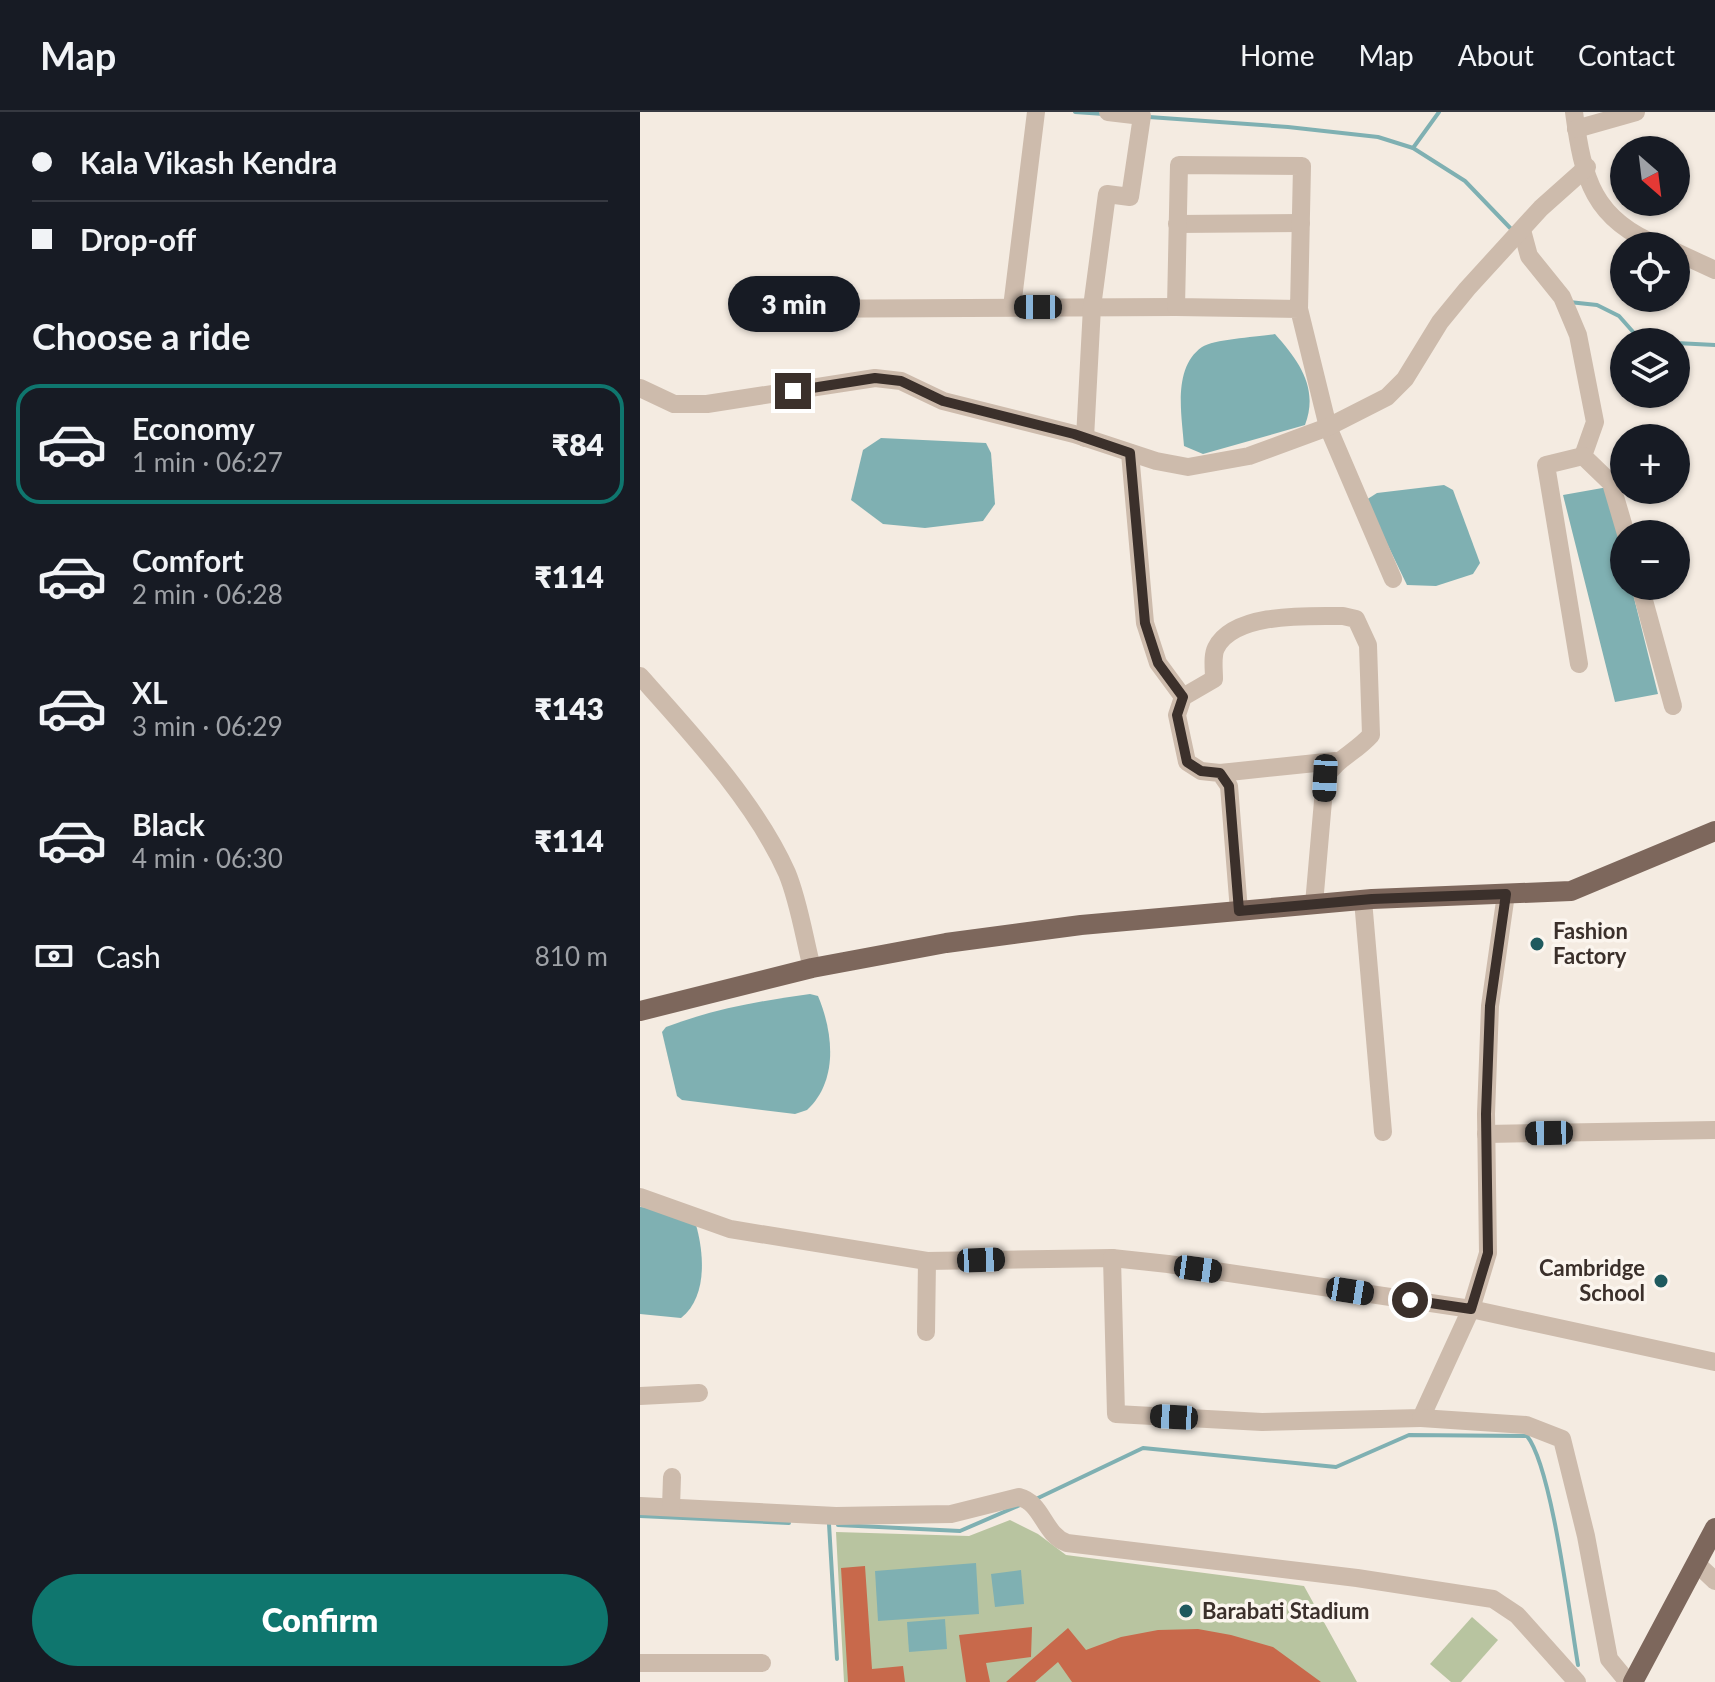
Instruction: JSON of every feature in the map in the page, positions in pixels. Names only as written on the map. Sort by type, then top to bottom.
[{"type":"main road","points":[[640,1011],[812,968],[961,941],[1314,904],[1571,891],[1715,831]]},
{"type":"main road","points":[[1631,1682],[1715,1528]]},
{"type":"street","points":[[1012,307],[1036,112]]},
{"type":"street","points":[[1085,438],[1092,307],[1107,194],[1130,197],[1142,116],[1108,112]]},
{"type":"street","points":[[1630,232],[1609,218],[1594,195],[1575,120],[1636,112]]},
{"type":"street","points":[[1176,307],[1179,165],[1302,166],[1299,309],[1328,427],[1393,579]]},
{"type":"street","points":[[640,388],[674,404],[707,404],[875,378],[901,381],[943,401],[1188,467],[1249,456],[1328,427],[1387,397],[1405,379],[1440,322],[1522,230],[1587,167]]},
{"type":"street","points":[[1177,224],[1301,223]]},
{"type":"street","points":[[1522,230],[1529,256],[1562,297],[1578,335],[1595,422],[1583,456]]},
{"type":"street","points":[[1690,258],[1715,270]]},
{"type":"street","points":[[766,309],[1299,309]]},
{"type":"street","points":[[1130,453],[1145,623],[1158,663],[1183,697]]},
{"type":"street","points":[[1583,456],[1611,483],[1622,520]]},
{"type":"street","points":[[1579,664],[1546,465],[1583,456]]},
{"type":"street","points":[[1644,600],[1673,706]]},
{"type":"street","points":[[1309,616],[1356,619],[1368,645],[1371,735],[1360,747],[1335,761],[1220,773],[1201,771],[1187,762],[1177,715],[1183,697],[1214,679],[1214,650],[1225,635],[1255,621],[1309,616]]},
{"type":"street","points":[[640,676],[734,790],[772,846],[788,874],[812,968]]},
{"type":"street","points":[[1314,904],[1325,778],[1335,761]]},
{"type":"street","points":[[1220,773],[1229,786],[1239,911]]},
{"type":"street","points":[[1421,1418],[1471,1309],[1488,1253],[1486,1134],[1490,1006],[1506,894]]},
{"type":"street","points":[[1363,900],[1383,1132]]},
{"type":"street","points":[[1486,1134],[1715,1130]]},
{"type":"street","points":[[640,1197],[730,1229],[927,1261],[1112,1258],[1471,1309],[1715,1362]]},
{"type":"street","points":[[1112,1258],[1116,1414],[1262,1422],[1421,1418],[1526,1425],[1562,1439],[1586,1536],[1609,1659],[1631,1682]]},
{"type":"street","points":[[926,1332],[927,1261]]},
{"type":"street","points":[[640,1396],[699,1393]]},
{"type":"street","points":[[671,1507],[672,1477]]},
{"type":"street","points":[[640,1506],[836,1516],[951,1514],[1019,1497],[1027,1499],[1036,1508],[1051,1535],[1067,1543],[1357,1578],[1493,1599],[1517,1615],[1577,1682]]},
{"type":"street","points":[[1696,1563],[1715,1581]]},
{"type":"street","points":[[640,1663],[762,1663]]},
{"type":"green space","points":[[1010,1520],[1038,1534],[1066,1555],[1304,1586],[1357,1682],[844,1682],[836,1532],[969,1536]]},
{"type":"green space","points":[[1472,1617],[1498,1640],[1461,1682],[1451,1682],[1430,1664]]},
{"type":"water","points":[[1275,334],[1299,365],[1308,387],[1309,412],[1305,425],[1203,454],[1184,446],[1181,393],[1186,367],[1193,356],[1208,344]]},
{"type":"water","points":[[881,438],[986,443],[991,453],[995,504],[983,521],[925,528],[883,524],[851,500],[863,450]]},
{"type":"water","points":[[1444,485],[1453,490],[1480,563],[1473,574],[1436,586],[1407,585],[1366,500],[1377,493]]},
{"type":"water","points":[[1608,487],[1616,520],[1610,520],[1610,600],[1634,600],[1658,694],[1615,702],[1563,495]]},
{"type":"water","points":[[810,994],[818,996],[823,1010],[830,1055],[824,1085],[807,1110],[795,1114],[682,1100],[677,1096],[662,1032],[666,1027],[737,1006]]},
{"type":"water","points":[[640,1207],[680,1210],[694,1218],[702,1271],[696,1297],[681,1318],[640,1314]]},
{"type":"water","points":[[976,1563],[979,1614],[878,1621],[875,1571]]},
{"type":"water","points":[[1021,1570],[1024,1604],[995,1607],[991,1574]]},
{"type":"water","points":[[945,1619],[947,1649],[909,1652],[907,1622]]},
{"type":"building","points":[[865,1566],[872,1669],[903,1666],[905,1682],[848,1682],[841,1568]]},
{"type":"building","points":[[1032,1627],[1031,1657],[986,1663],[990,1682],[966,1682],[959,1635]]},
{"type":"building","points":[[1068,1628],[1086,1650],[1121,1637],[1158,1630],[1198,1629],[1231,1635],[1273,1647],[1321,1682],[1072,1682],[1058,1662],[1035,1682],[1006,1682]]},
{"type":"waterway","points":[[1075,112],[1104,114]]},
{"type":"waterway","points":[[1413,148],[1439,112]]},
{"type":"waterway","points":[[1149,117],[1378,137],[1413,148],[1465,181],[1514,232]]},
{"type":"waterway","points":[[1569,302],[1597,305],[1619,316],[1630,328]]},
{"type":"waterway","points":[[1690,344],[1715,345]]},
{"type":"waterway","points":[[1036,1499],[1143,1448],[1336,1467],[1409,1435],[1527,1436],[1536,1453],[1552,1510],[1578,1665]]},
{"type":"waterway","points":[[838,1525],[960,1531],[1020,1505]]},
{"type":"waterway","points":[[640,1516],[789,1523]]},
{"type":"waterway","points":[[829,1524],[837,1659]]},
{"type":"place","name":"Fashion Factory","points":[[1537,944]]},
{"type":"place","name":"Cambridge School","points":[[1661,1281]]},
{"type":"place","name":"Barabati Stadium","points":[[1186,1611]]},
{"type":"route","points":[[793,391],[875,378],[901,381],[943,401],[1074,434],[1130,453],[1145,623],[1158,663],[1183,697],[1177,715],[1187,762],[1201,771],[1220,773],[1229,786],[1239,911],[1372,899],[1506,894],[1490,1006],[1486,1114],[1488,1253],[1471,1309],[1410,1300]]}]
